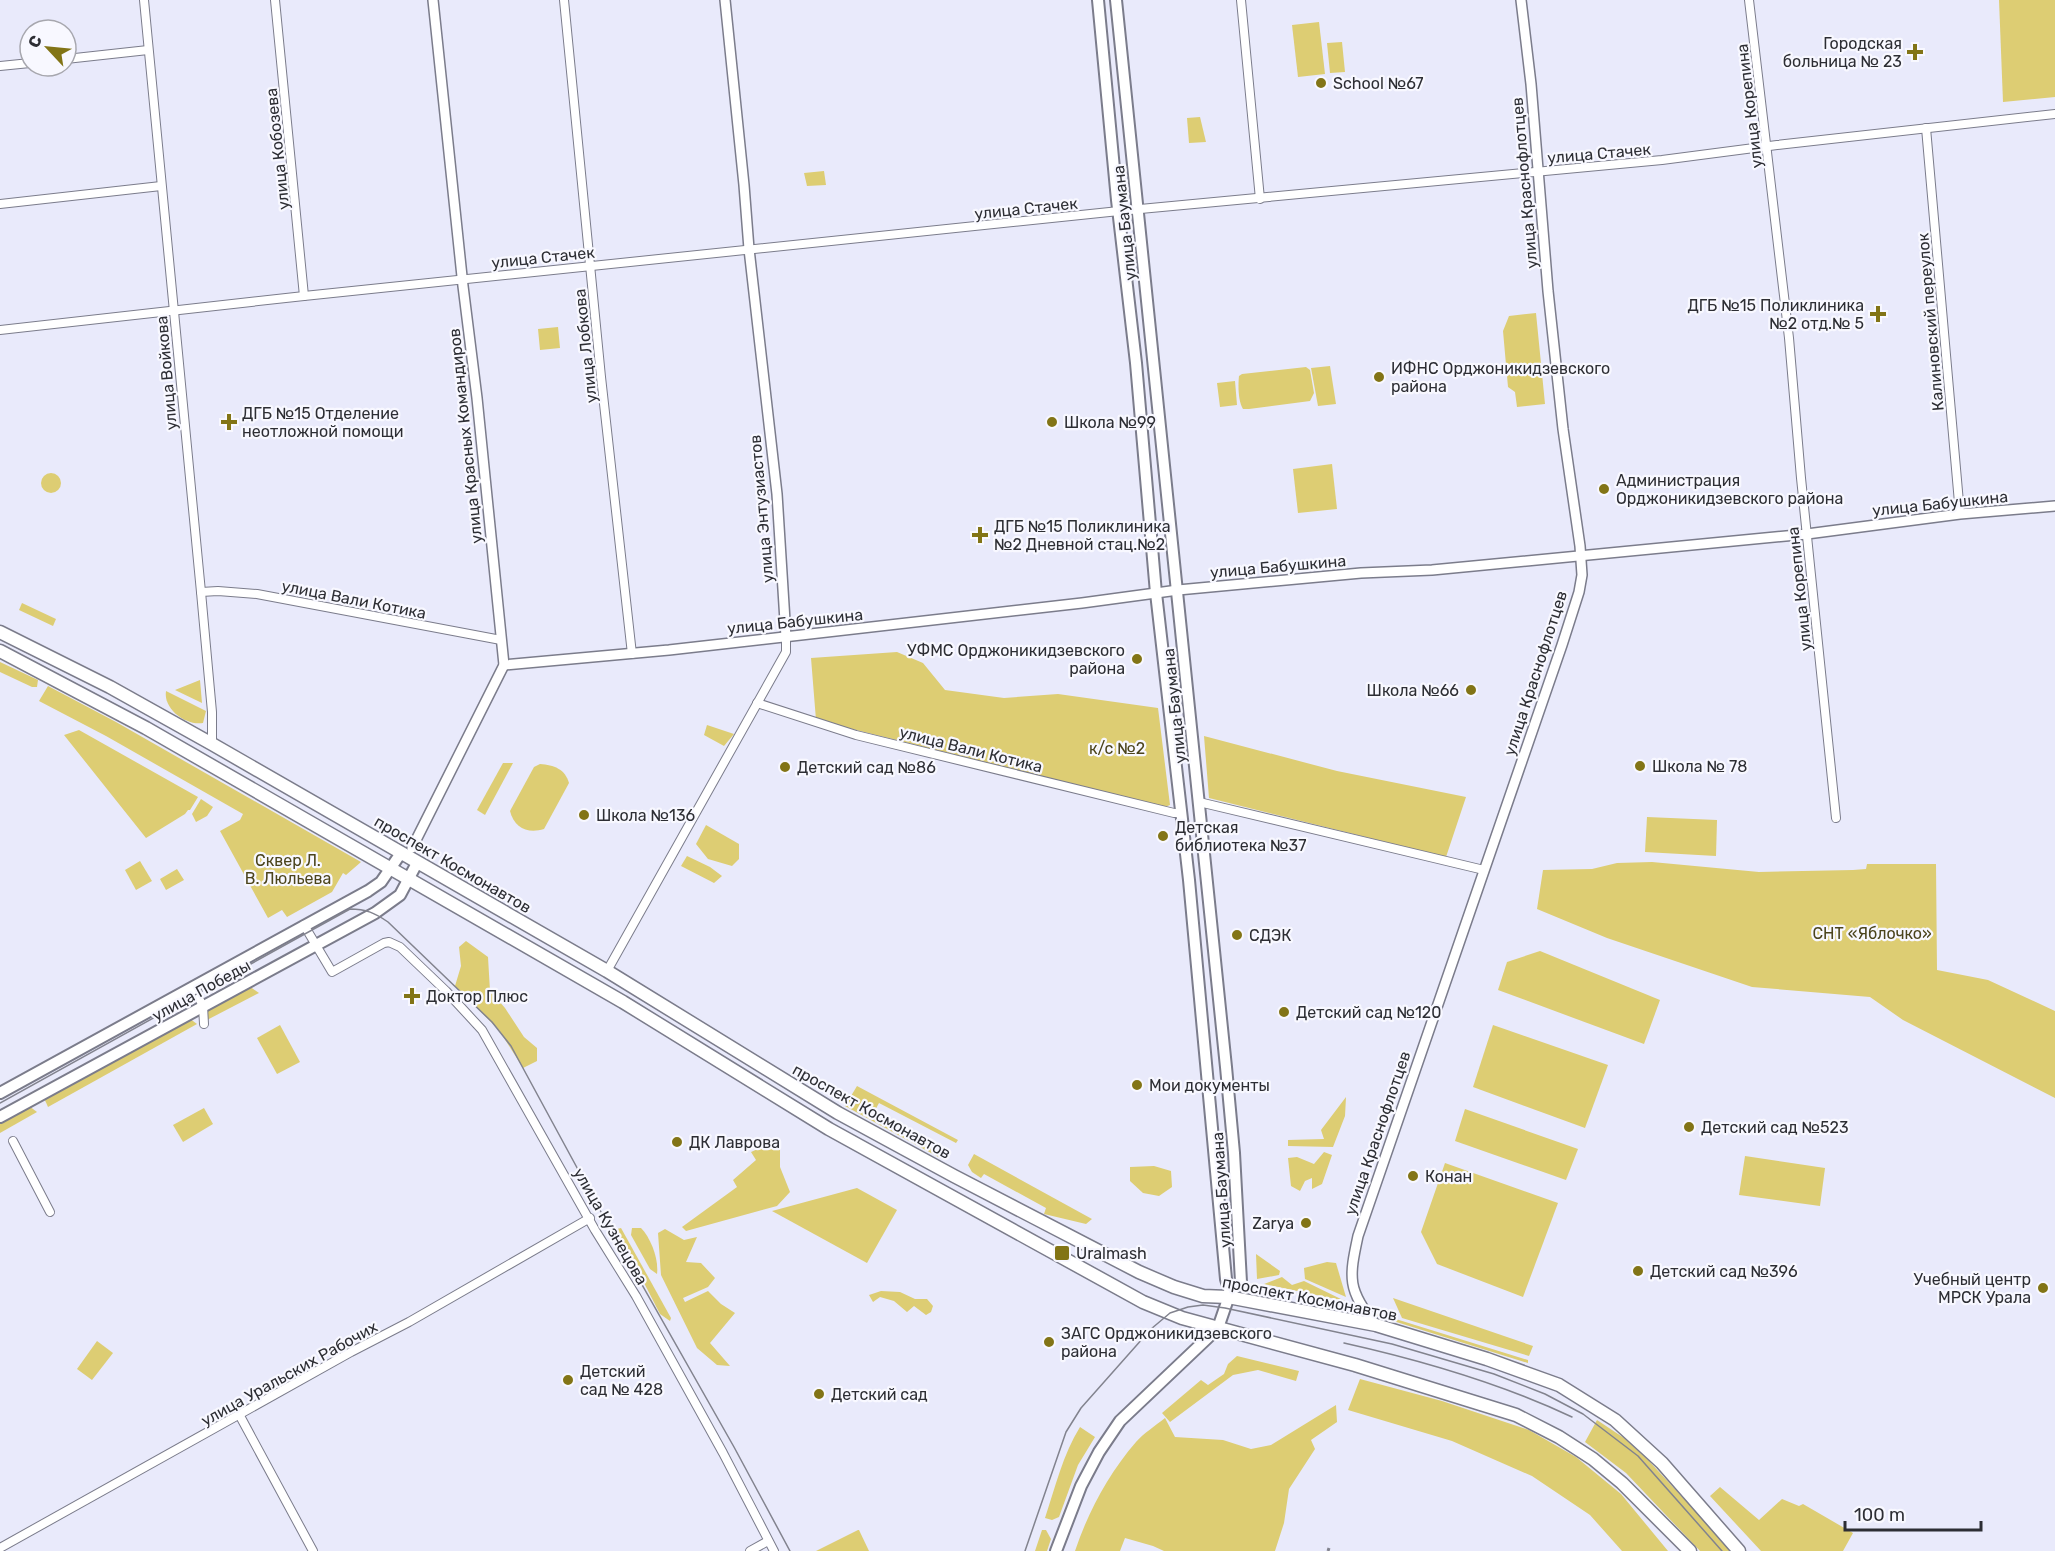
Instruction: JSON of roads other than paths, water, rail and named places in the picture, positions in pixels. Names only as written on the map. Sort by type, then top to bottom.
[{"type":"main road","name":"улица Баумана","points":[[1098,0],[1136,363],[1156,593],[1181,813],[1229,1295]]},
{"type":"main road","name":"улица Баумана","points":[[1116,0],[1234,1153],[1242,1263],[1241,1282],[1229,1295]]},
{"type":"main road","name":"проспект Космонавтов","points":[[0,632],[110,687],[406,851],[417,863],[607,971],[838,1113],[1139,1272],[1203,1296],[1229,1295],[1376,1325],[1487,1359],[1559,1385],[1615,1420],[1662,1463],[1739,1551]]},
{"type":"main road","name":"проспект Космонавтов","points":[[0,651],[146,728],[623,1002],[829,1129],[1143,1302],[1182,1318],[1355,1365],[1516,1415],[1559,1437],[1593,1459],[1622,1483],[1690,1551]]},
{"type":"main road","name":"улица Победы","points":[[0,1093],[381,882],[406,851]]},
{"type":"main road","name":"улица Победы","points":[[0,1117],[385,906],[400,895],[417,863]]},
{"type":"main road","points":[[1056,1551],[1081,1486],[1099,1452],[1120,1421],[1218,1328],[1229,1295]]},
{"type":"street","name":"улица Войкова","points":[[144,0],[212,712],[212,744]]},
{"type":"street","name":"улица Кобозева","points":[[275,0],[304,296]]},
{"type":"street","name":"улица Красных Командиров","points":[[433,0],[504,665]]},
{"type":"street","name":"улица Лобкова","points":[[564,0],[632,654]]},
{"type":"street","name":"улица Энтузиастов","points":[[607,971],[786,652],[777,494],[749,249],[725,0]]},
{"type":"street","points":[[1241,0],[1260,199]]},
{"type":"street","name":"улица Краснофлотцев","points":[[1376,1325],[1362,1308],[1354,1292],[1350,1272],[1363,1218],[1485,870],[1579,592],[1582,574],[1560,406],[1521,0]]},
{"type":"street","name":"улица Корепина","points":[[1749,0],[1789,338],[1836,818]]},
{"type":"street","points":[[78,58],[148,50]]},
{"type":"street","points":[[0,66],[18,64]]},
{"type":"street","name":"улица Стачек","points":[[0,330],[1119,211],[1662,160],[2055,114]]},
{"type":"street","name":"Калиновский переулок","points":[[1926,128],[1960,514]]},
{"type":"street","points":[[0,204],[161,186]]},
{"type":"street","name":"улица Бабушкина","points":[[504,665],[786,637],[1178,590],[1361,573],[1432,570],[1807,534],[1960,514],[2055,506]]},
{"type":"street","name":"улица Вали Котика","points":[[201,592],[257,594],[501,640]]},
{"type":"street","points":[[406,851],[504,665]]},
{"type":"street","name":"улица Вали Котика","points":[[757,703],[856,735],[1181,813]]},
{"type":"street","points":[[1199,802],[1485,870]]},
{"type":"street","points":[[304,925],[315,944]]},
{"type":"street","name":"улица Кузнецова","points":[[315,944],[332,972],[389,942],[400,947],[482,1030],[636,1296],[774,1551]]},
{"type":"street","points":[[193,987],[203,1006],[204,1024]]},
{"type":"street","points":[[13,1141],[50,1212]]},
{"type":"street","name":"улица Уральских Рабочих","points":[[0,1548],[351,1352],[419,1317],[590,1218]]},
{"type":"street","points":[[240,1416],[313,1551]]},
{"type":"street","points":[[750,1551],[768,1540]]},
{"type":"tram line","points":[[0,1103],[350,909],[366,911],[379,916],[492,1022],[511,1046],[790,1551]]},
{"type":"tram line","points":[[1025,1551],[1066,1432],[1081,1408],[1151,1329],[1170,1313],[1203,1305],[1392,1344],[1494,1374],[1545,1394],[1583,1414],[1638,1456],[1722,1551]]},
{"type":"tram line","points":[[1344,1343],[1460,1374],[1518,1394],[1572,1417]]},
{"type":"place","name":"Городская больница № 23","points":[[1915,52]]},
{"type":"place","name":"School №67","points":[[1321,83]]},
{"type":"place","name":"ДГБ №15 Поликлиника №2 отд.№ 5","points":[[1878,314]]},
{"type":"place","name":"ИФНС Орджоникидзевского района","points":[[1379,377]]},
{"type":"place","name":"ДГБ №15 Отделение неотложной помощи","points":[[229,422]]},
{"type":"place","name":"Школа №99","points":[[1052,422]]},
{"type":"place","name":"Администрация Орджоникидзевского района","points":[[1604,489]]},
{"type":"place","name":"ДГБ №15 Поликлиника №2 Дневной стац.№2","points":[[980,535]]},
{"type":"place","name":"УФМС Орджоникидзевского района","points":[[1137,659]]},
{"type":"place","name":"Школа №66","points":[[1471,690]]},
{"type":"place","name":"Школа № 78","points":[[1640,766]]},
{"type":"place","name":"Детский сад №86","points":[[785,767]]},
{"type":"place","name":"Школа №136","points":[[584,815]]},
{"type":"place","name":"Детская библиотека №37","points":[[1163,836]]},
{"type":"place","name":"СДЭК","points":[[1237,935]]},
{"type":"place","name":"Доктор Плюс","points":[[412,996]]},
{"type":"place","name":"Детский сад №120","points":[[1284,1012]]},
{"type":"place","name":"Мои документы","points":[[1137,1085]]},
{"type":"place","name":"Детский сад №523","points":[[1689,1127]]},
{"type":"place","name":"ДК Лаврова","points":[[677,1142]]},
{"type":"place","name":"Конан","points":[[1413,1176]]},
{"type":"place","name":"Zarya","points":[[1306,1223]]},
{"type":"place","name":"Uralmash","points":[[1062,1253]]},
{"type":"place","name":"Детский сад №396","points":[[1638,1271]]},
{"type":"place","name":"Учебный центр МРСК Урала","points":[[2043,1288]]},
{"type":"place","name":"ЗАГС Орджоникидзевского района","points":[[1049,1342]]},
{"type":"place","name":"Детский сад № 428","points":[[568,1380]]},
{"type":"place","name":"Детский сад","points":[[819,1394]]},
{"type":"park label","name":"к/с №2","points":[[1117,748]]},
{"type":"park label","name":"Сквер Л. В. Люльева","points":[[288,869]]},
{"type":"park label","name":"СНТ «Яблочко»","points":[[1872,933]]}]
